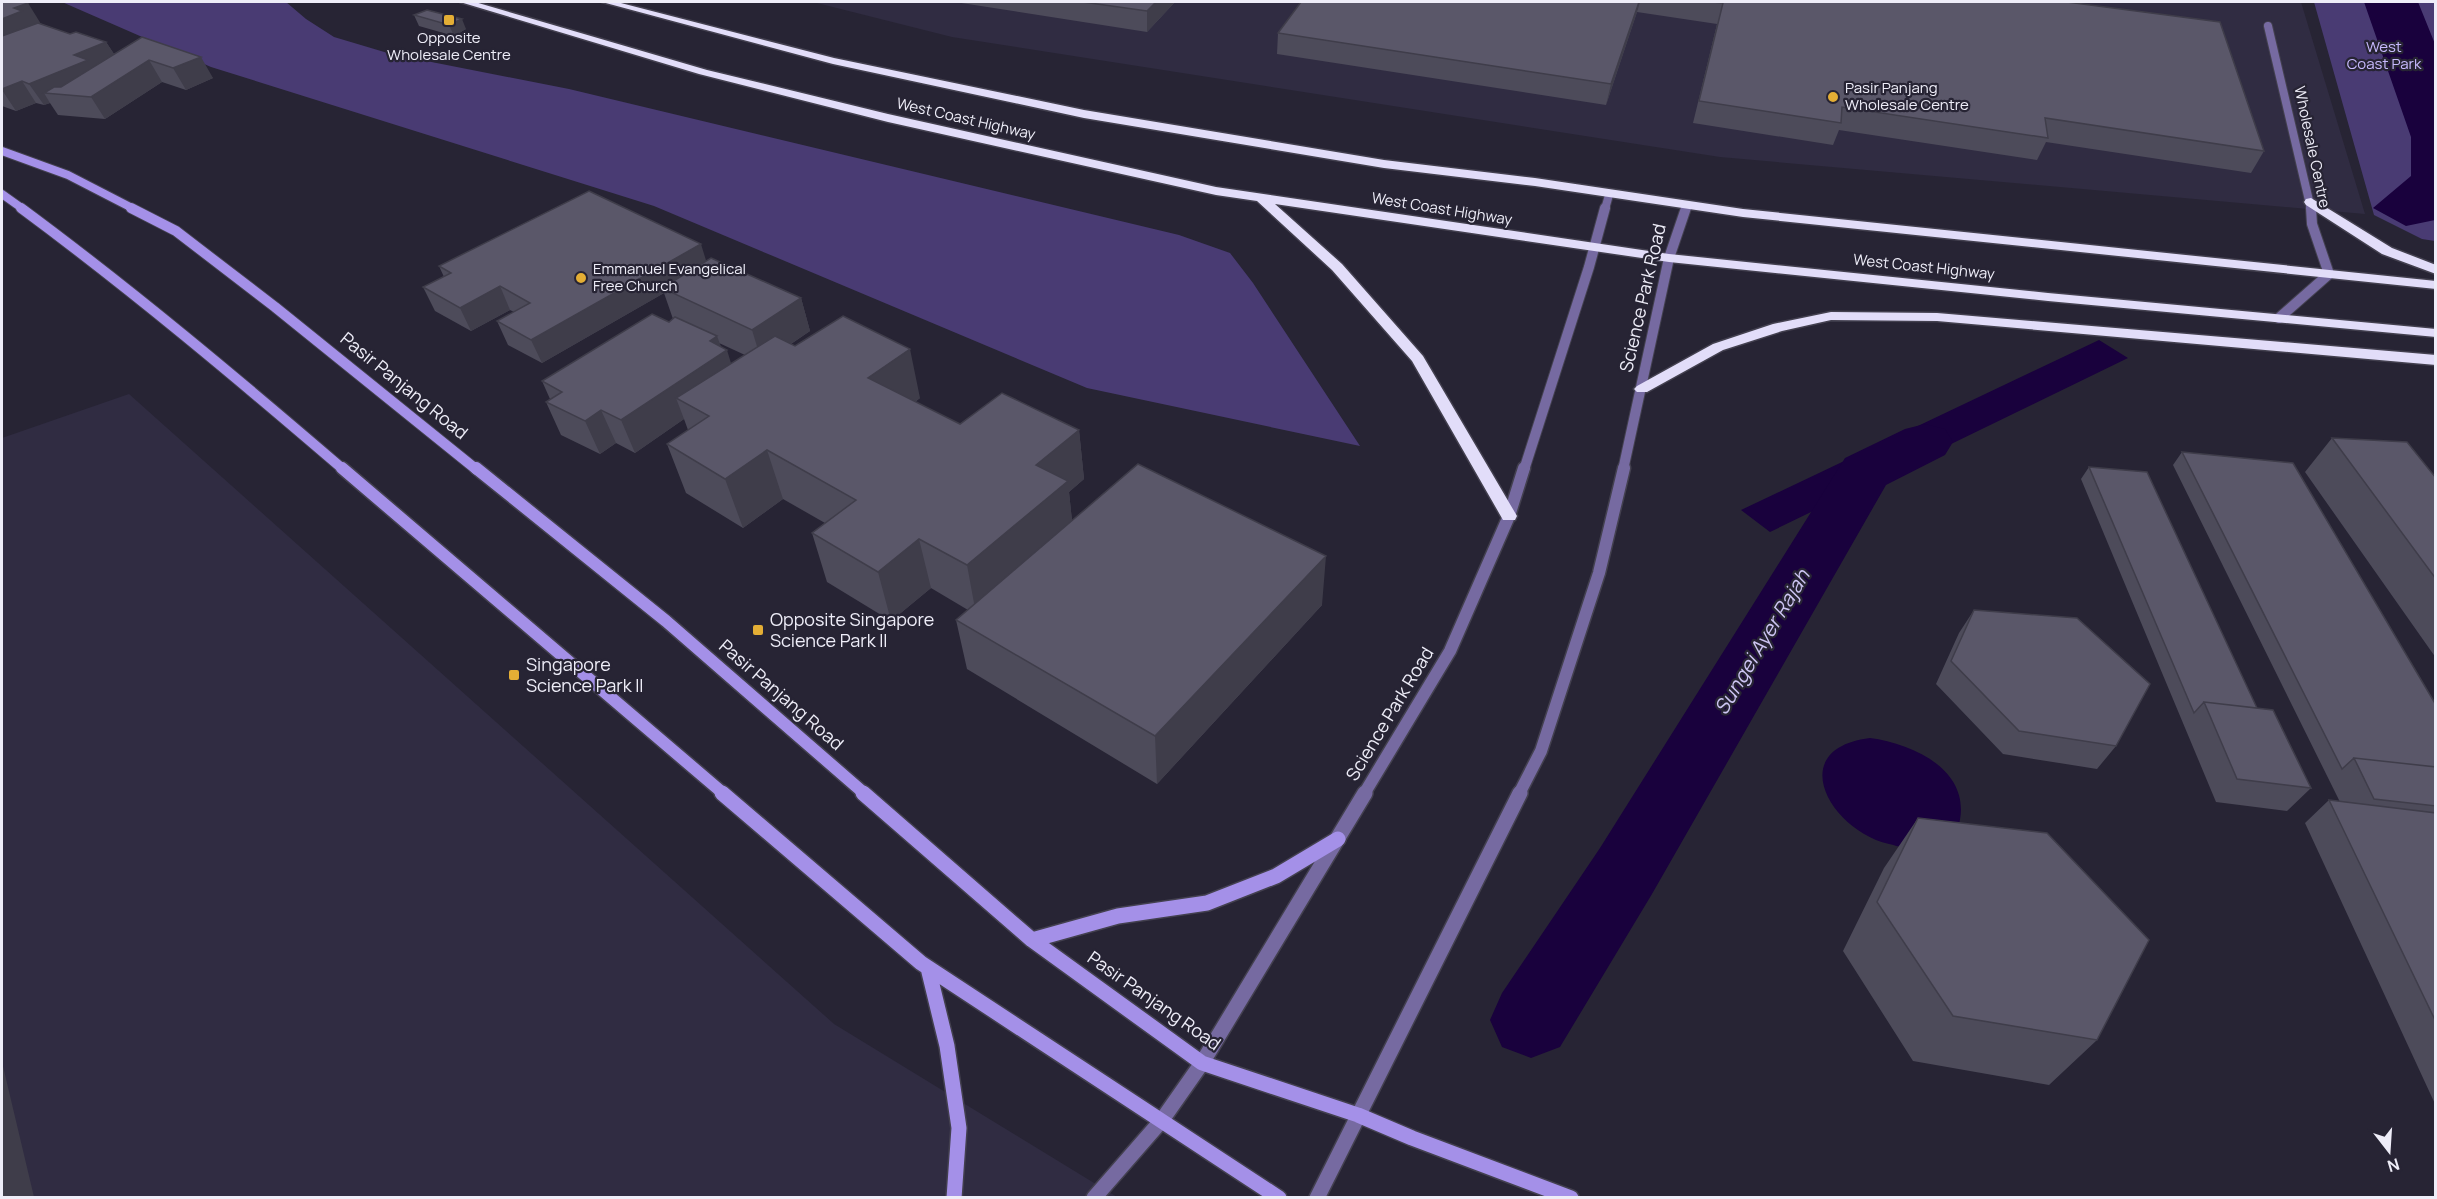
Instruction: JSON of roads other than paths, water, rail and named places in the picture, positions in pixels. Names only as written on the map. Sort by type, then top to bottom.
[{"type":"highway","name":"West Coast Highway","points":[[465,2],[703,72],[877,116],[1216,191],[1669,258],[2436,333]]},
{"type":"highway","name":"West Coast Highway","points":[[607,2],[833,61],[1083,114],[1384,164],[1535,182],[1687,205],[2034,245],[2436,285]]},
{"type":"highway","points":[[1261,198],[1337,267],[1418,358],[1509,516]]},
{"type":"highway","points":[[2311,202],[2386,251],[2436,270]]},
{"type":"highway","points":[[1642,389],[1718,347],[1778,327],[1831,316],[1937,317],[2436,360]]},
{"type":"main road","name":"Pasir Panjang Road","points":[[2,151],[68,176],[176,231],[275,307],[666,621],[1032,940],[1202,1063],[1358,1114],[1412,1138],[1571,1197]]},
{"type":"main road","points":[[2,194],[109,273],[192,340],[928,968],[1279,1197]]},
{"type":"main road","points":[[1032,940],[1118,916],[1207,903],[1276,876],[1338,839]]},
{"type":"main road","points":[[928,968],[947,1046],[957,1112],[954,1197]]},
{"type":"street","name":"Wholesale Centre","points":[[2268,26],[2288,99],[2295,143],[2311,202],[2312,224],[2329,274]]},
{"type":"street","name":"Science Park Road","points":[[1094,1197],[1162,1120],[1202,1063],[1450,651],[1509,516],[1609,195]]},
{"type":"street","name":"Science Park Road","points":[[1317,1197],[1541,751],[1599,573],[1642,389],[1669,258],[1687,205]]},
{"type":"street","points":[[2279,318],[2329,274]]},
{"type":"waterway","name":"Sungei Ayer Rajah","points":[[1531,1020],[1626,871],[1865,472],[1925,442]]},
{"type":"place","name":"Opposite Wholesale Centre","points":[[449,20]]},
{"type":"place","name":"Pasir Panjang Wholesale Centre","points":[[1833,97]]},
{"type":"place","name":"Emmanuel Evangelical Free Church","points":[[581,278]]},
{"type":"place","name":"Opposite Singapore Science Park II","points":[[758,630]]},
{"type":"place","name":"Singapore Science Park II","points":[[514,675]]},
{"type":"park label","name":"West Coast Park","points":[[2384,56]]}]
